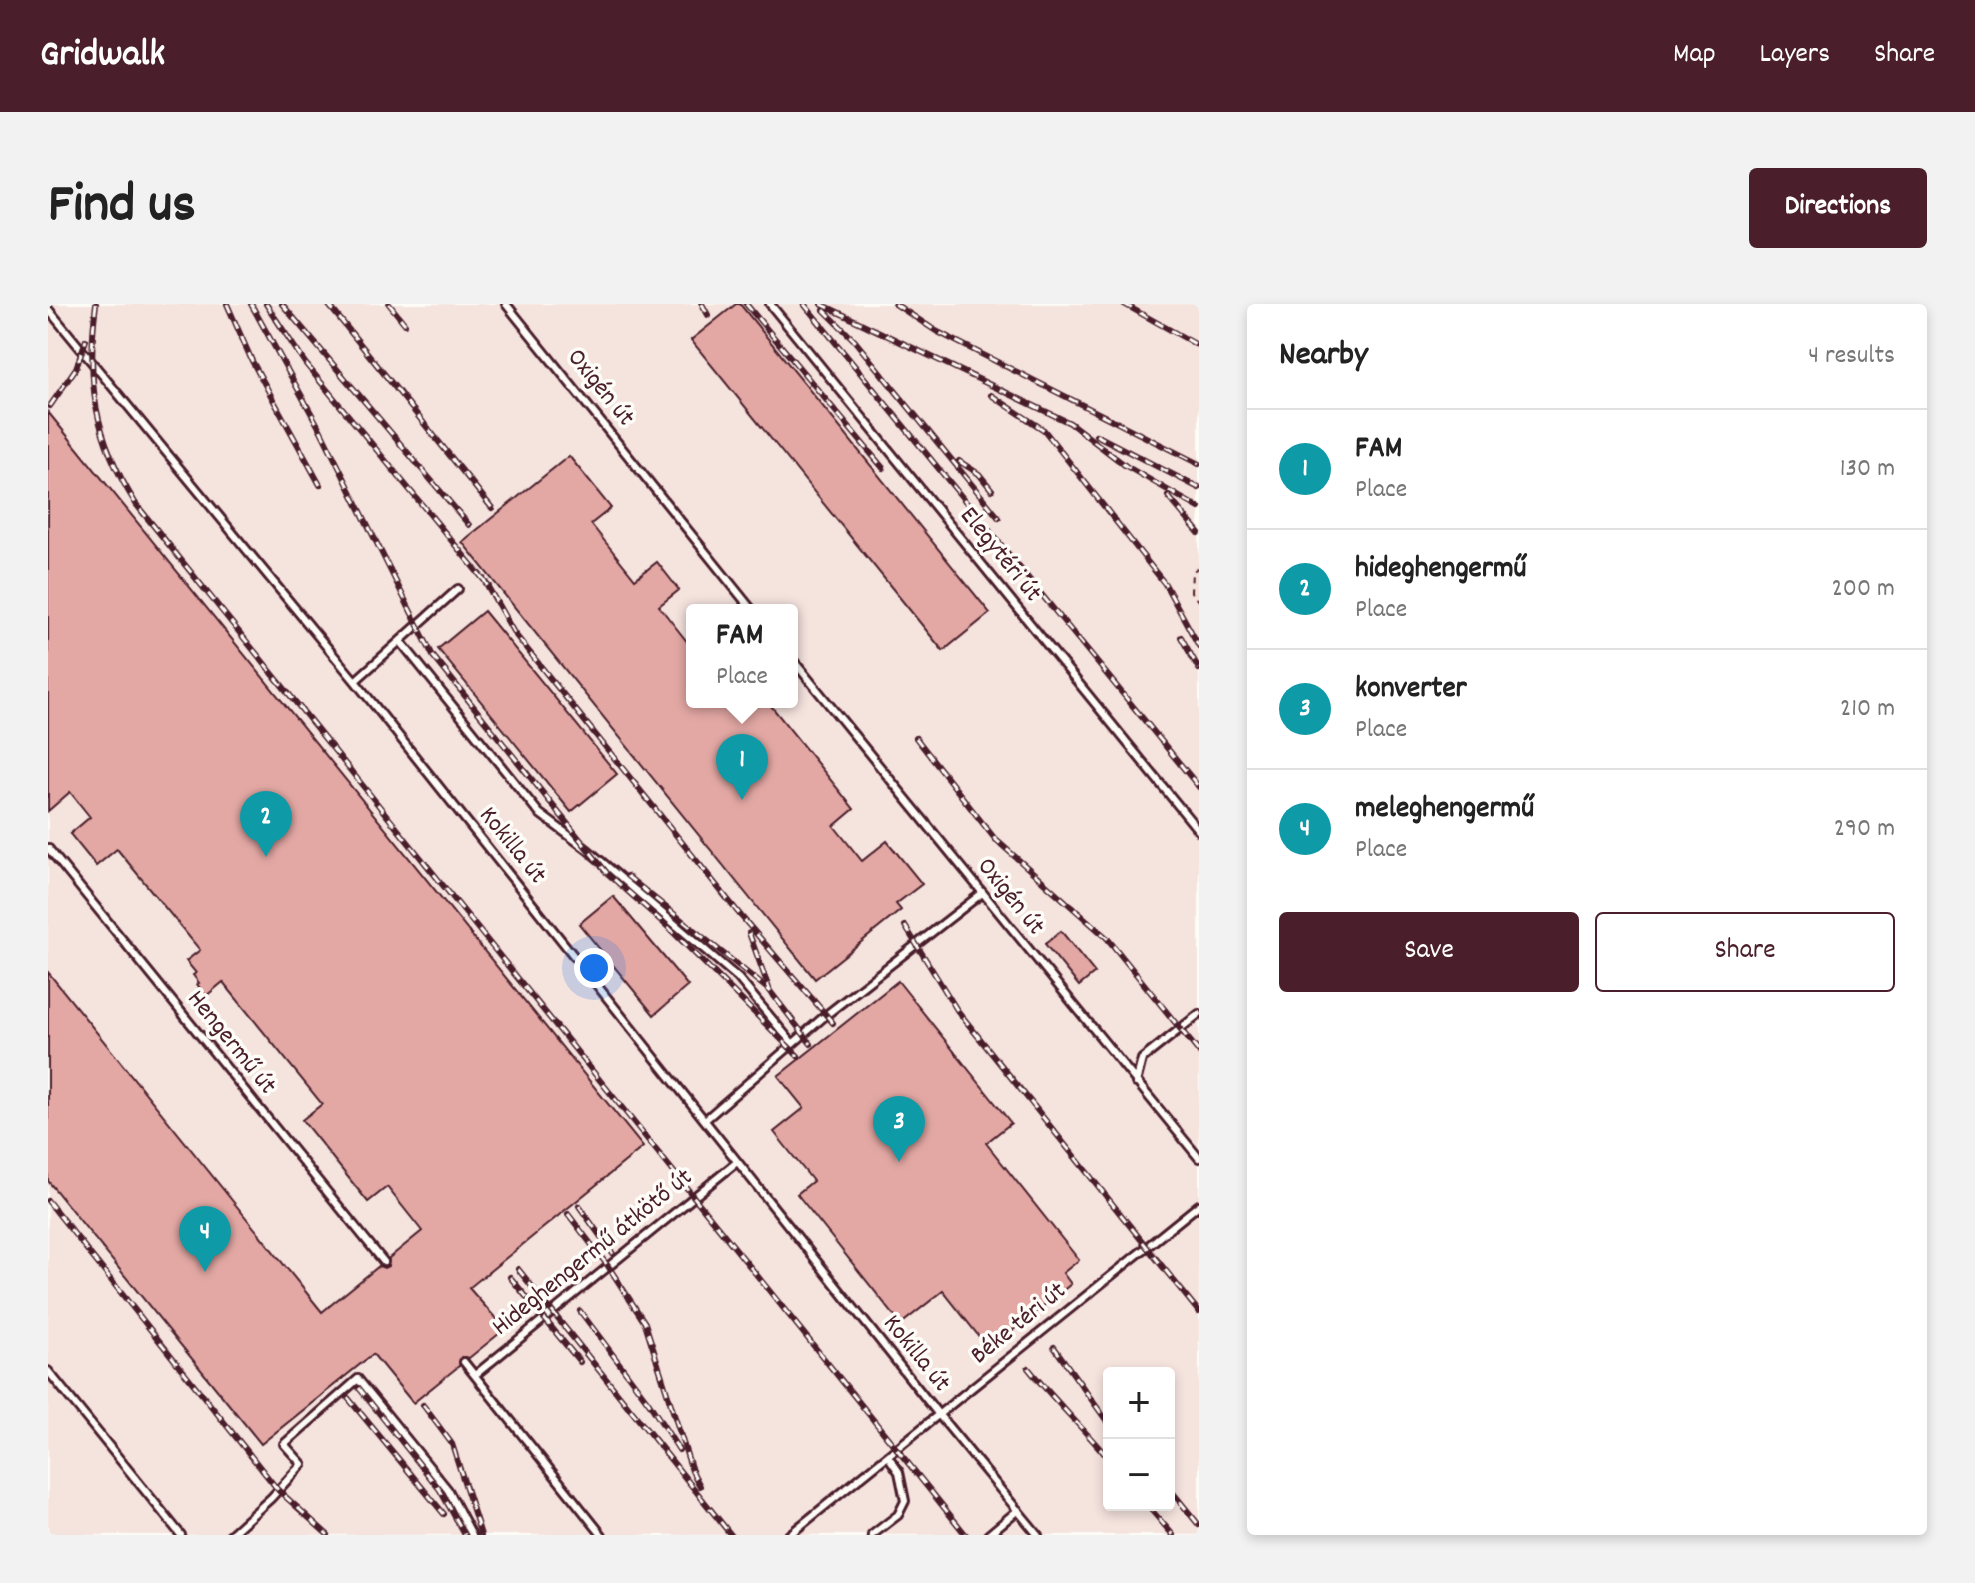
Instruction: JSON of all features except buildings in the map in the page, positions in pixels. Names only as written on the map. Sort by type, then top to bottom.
[{"type":"lane","name":"Oxigén út","points":[[506,304],[747,604]]},
{"type":"lane","name":"Elegytéri út","points":[[770,304],[1199,831]]},
{"type":"lane","name":"Kokilla út","points":[[48,309],[355,681],[1038,1535]]},
{"type":"lane","points":[[355,681],[458,589]]},
{"type":"lane","points":[[401,642],[539,813],[588,850],[738,978],[792,1043]]},
{"type":"lane","name":"Oxigén út","points":[[798,666],[1199,1158]]},
{"type":"lane","name":"Hengermű út","points":[[48,848],[384,1262]]},
{"type":"lane","points":[[705,1120],[792,1043],[981,894]]},
{"type":"lane","points":[[1136,1083],[1142,1059],[1199,1014]]},
{"type":"lane","name":"Hideghengermű átkötő út","points":[[475,1375],[737,1162]]},
{"type":"lane","name":"Béke téri út","points":[[789,1535],[1199,1205]]},
{"type":"lane","points":[[464,1362],[602,1535]]},
{"type":"lane","points":[[48,1371],[181,1535]]},
{"type":"lane","points":[[230,1535],[271,1498],[302,1464],[284,1444],[358,1379],[448,1490],[472,1535]]},
{"type":"lane","points":[[872,1535],[898,1515],[905,1501],[899,1472],[888,1456]]},
{"type":"lane","points":[[988,1535],[1018,1510]]},
{"type":"path","points":[[1199,567],[1192,572],[1191,592],[1199,602]]},
{"type":"shaded area","points":[[48,304],[1199,304],[1199,1535],[48,1535]]},
{"type":"railway","points":[[96,304],[92,359],[96,408],[111,455],[136,504],[966,1535]]},
{"type":"railway","points":[[227,304],[252,361],[320,485]]},
{"type":"railway","points":[[251,304],[321,431],[433,656],[607,873],[668,927],[798,1056]]},
{"type":"railway","points":[[266,304],[305,363],[489,586]]},
{"type":"railway","points":[[282,304],[469,525]]},
{"type":"railway","points":[[328,304],[492,508]]},
{"type":"railway","points":[[389,304],[405,324]]},
{"type":"railway","points":[[702,304],[708,315]]},
{"type":"railway","points":[[746,304],[883,468]]},
{"type":"railway","points":[[804,304],[1199,787]]},
{"type":"railway","points":[[821,304],[1070,423],[1126,466],[1199,508]]},
{"type":"railway","points":[[895,304],[936,331],[1199,464]]},
{"type":"railway","points":[[1124,304],[1199,346]]},
{"type":"railway","points":[[824,310],[854,340],[999,518]]},
{"type":"railway","points":[[50,406],[76,368],[86,340]]},
{"type":"railway","points":[[991,395],[1044,430],[1165,584],[1199,646]]},
{"type":"railway","points":[[1096,435],[1199,488]]},
{"type":"railway","points":[[959,461],[979,474],[992,490]]},
{"type":"railway","points":[[1168,496],[1199,533]]},
{"type":"railway","points":[[483,578],[514,633],[741,916],[833,1023]]},
{"type":"railway","points":[[1181,637],[1199,669]]},
{"type":"railway","points":[[916,738],[995,839],[1107,938],[1199,1052]]},
{"type":"railway","points":[[627,876],[770,991]]},
{"type":"railway","points":[[905,926],[957,1010],[1199,1312]]},
{"type":"railway","points":[[749,933],[770,991],[811,1044]]},
{"type":"railway","points":[[48,1201],[278,1490],[328,1535]]},
{"type":"railway","points":[[579,1206],[613,1254]]},
{"type":"railway","points":[[568,1214],[608,1266],[645,1323],[692,1471],[700,1486]]},
{"type":"railway","points":[[518,1269],[731,1535]]},
{"type":"railway","points":[[510,1277],[580,1362]]},
{"type":"railway","points":[[580,1311],[649,1403],[679,1450]]},
{"type":"railway","points":[[1054,1347],[1103,1416]]},
{"type":"railway","points":[[1028,1368],[1103,1452]]},
{"type":"railway","points":[[359,1388],[440,1490],[465,1535]]},
{"type":"railway","points":[[348,1398],[444,1514]]},
{"type":"railway","points":[[423,1405],[452,1444],[481,1535]]},
{"type":"railway","points":[[1175,1495],[1199,1525]]},
{"type":"railway","points":[[1152,1511],[1173,1535]]},
{"type":"place","name":"FAM","points":[[742,800]]},
{"type":"place","name":"hideghengermű","points":[[266,857]]},
{"type":"place","name":"konverter","points":[[899,1162]]},
{"type":"place","name":"meleghengermű","points":[[205,1272]]}]
